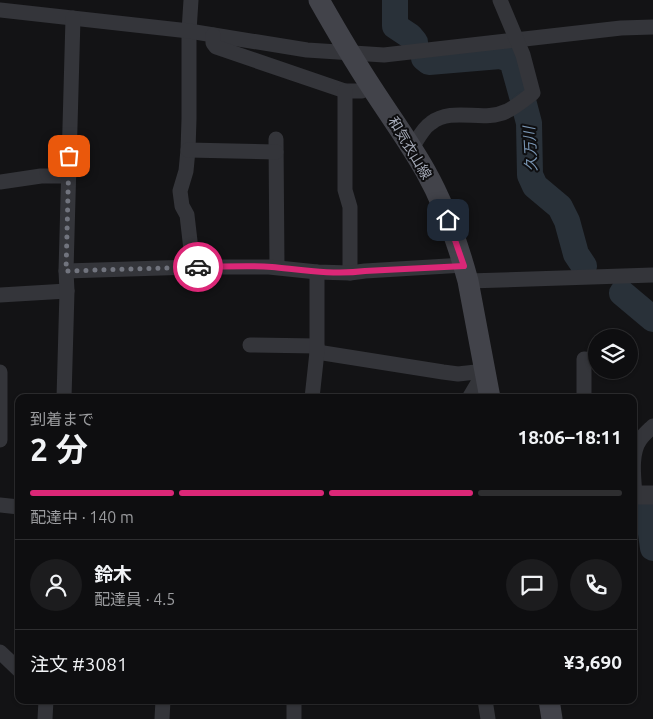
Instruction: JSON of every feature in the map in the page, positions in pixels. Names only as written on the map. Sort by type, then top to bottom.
[{"type":"main road","name":"和気衣山線","points":[[319,0],[371,87],[412,148],[448,220],[466,273],[489,394]]},
{"type":"main road","points":[[550,704],[552,719]]},
{"type":"street","points":[[191,0],[188,150],[186,170],[180,191],[182,206],[187,215],[193,267]]},
{"type":"street","points":[[412,148],[429,124],[442,116],[460,114],[488,116],[507,112],[533,93],[518,40],[500,0]]},
{"type":"street","points":[[0,10],[189,31],[307,50],[384,55],[620,28],[653,27]]},
{"type":"street","points":[[64,394],[73,18]]},
{"type":"street","points":[[213,35],[213,43],[216,48],[345,91],[362,91],[371,87]]},
{"type":"street","points":[[345,91],[345,190],[350,207],[350,273]]},
{"type":"street","points":[[188,150],[276,146],[277,268]]},
{"type":"street","points":[[0,182],[41,176],[69,176]]},
{"type":"street","points":[[66,271],[193,267],[277,268],[350,273],[365,271],[653,275]]},
{"type":"street","points":[[312,394],[317,349],[317,272]]},
{"type":"street","points":[[0,295],[67,291]]},
{"type":"street","points":[[250,345],[317,349],[458,374],[485,371]]},
{"type":"street","points":[[584,394],[584,360],[588,360]]},
{"type":"street","points":[[471,394],[485,371]]},
{"type":"street","points":[[0,372],[0,440]]},
{"type":"street","points":[[637,446],[639,441],[653,426]]},
{"type":"street","points":[[637,477],[641,495]]},
{"type":"street","points":[[0,505],[15,507]]},
{"type":"street","points":[[0,652],[15,666]]},
{"type":"street","points":[[45,719],[46,704]]},
{"type":"street","points":[[162,719],[163,704]]},
{"type":"street","points":[[294,704],[294,719]]},
{"type":"street","points":[[486,704],[488,719]]},
{"type":"waterway","name":"久万川","points":[[395,0],[395,26],[410,36],[415,42]]},
{"type":"waterway","name":"久万川","points":[[424,58],[429,62],[500,56],[512,60],[522,96]]},
{"type":"waterway","name":"久万川","points":[[524,104],[529,123],[530,175],[535,186],[560,207],[567,221],[576,254],[584,266]]},
{"type":"waterway","name":"久万川","points":[[622,293],[653,319]]},
{"type":"waterway","name":"久万川","points":[[649,503],[653,548]]},
{"type":"way so far","points":[[69,156],[66,271],[198,267]]},
{"type":"route","points":[[198,267],[270,267],[350,273],[464,266],[448,220]]}]
